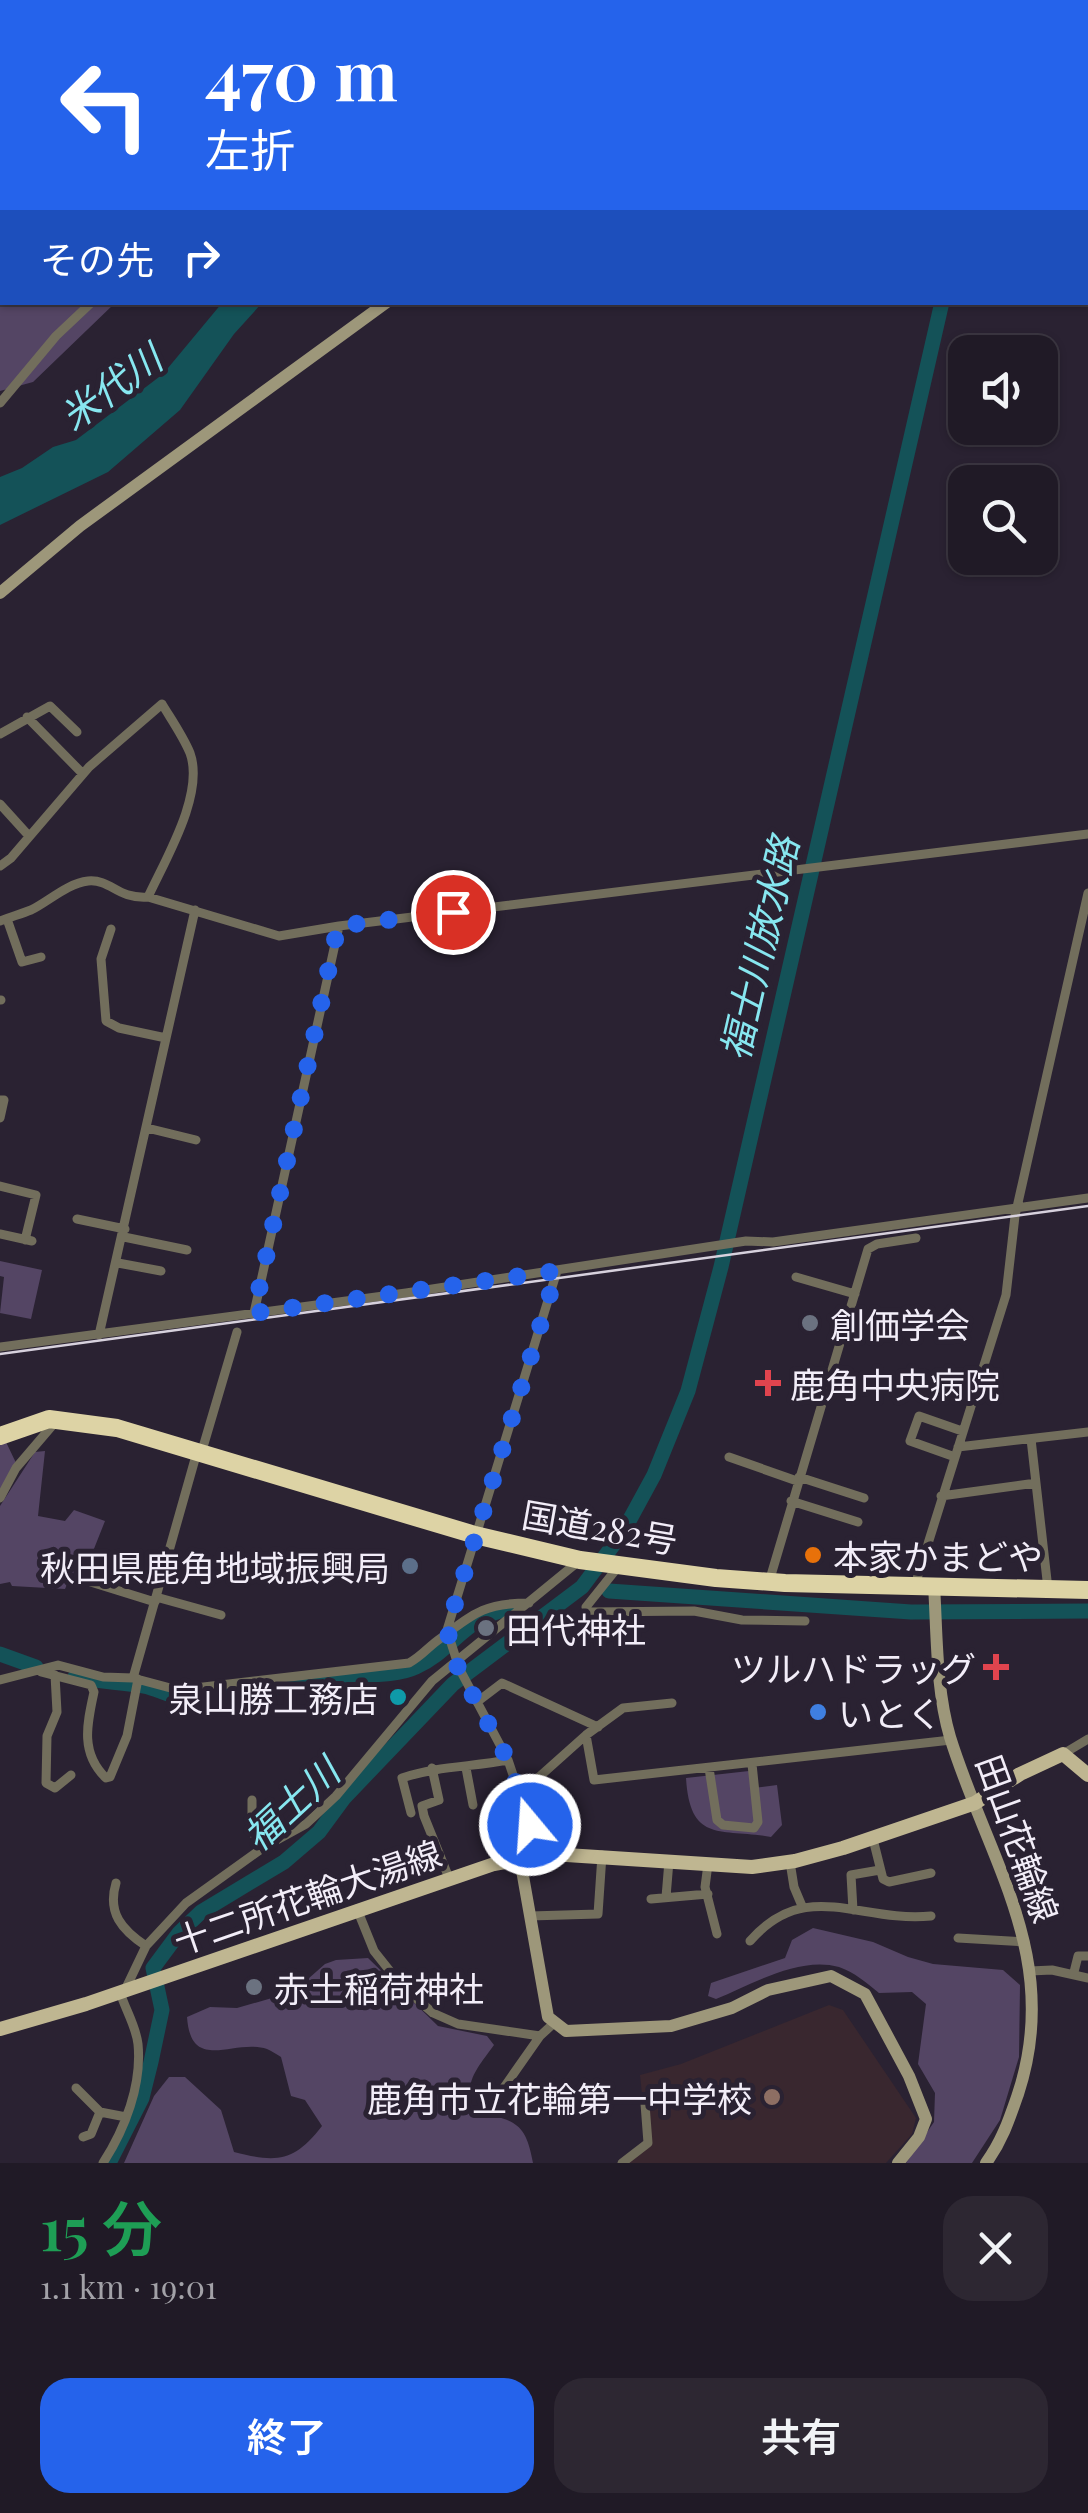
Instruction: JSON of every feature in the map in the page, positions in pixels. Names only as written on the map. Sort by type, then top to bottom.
[{"type":"highway","name":"国道282号","points":[[0,1436],[37,1422],[58,1419],[117,1428],[475,1535],[580,1560],[769,1582],[928,1590],[1088,1590]]},
{"type":"main road","points":[[1063,1754],[1088,1775]]},
{"type":"main road","name":"十二所花輪大湯線","points":[[0,2028],[122,1991],[449,1878],[520,1859],[568,1854],[752,1867],[790,1862],[975,1803],[1020,1774],[1063,1754]]},
{"type":"street","points":[[0,403],[56,336],[89,305]]},
{"type":"street","points":[[0,594],[80,526],[384,305]]},
{"type":"street","points":[[0,866],[82,774],[162,704],[190,753],[193,782],[182,822],[148,897]]},
{"type":"street","points":[[0,734],[52,706],[77,732]]},
{"type":"street","points":[[27,717],[82,774]]},
{"type":"street","points":[[0,804],[29,836]]},
{"type":"street","points":[[41,956],[22,962],[2,918],[28,911],[92,880],[128,898],[148,897],[278,936],[1088,834]]},
{"type":"street","points":[[928,1590],[941,1496],[1006,1295],[1017,1208],[1088,893]]},
{"type":"street","points":[[100,1336],[195,910]]},
{"type":"street","points":[[254,1313],[338,926]]},
{"type":"street","points":[[110,929],[101,959],[106,1020],[118,1028],[166,1038]]},
{"type":"street","points":[[0,1100],[4,1100],[0,1118]]},
{"type":"street","points":[[147,1128],[196,1140]]},
{"type":"street","points":[[0,1186],[36,1195],[28,1240],[0,1234]]},
{"type":"street","points":[[0,1348],[746,1241],[773,1242],[1088,1198]]},
{"type":"street","points":[[77,1219],[187,1250]]},
{"type":"street","points":[[769,1582],[868,1250],[876,1244],[916,1238]]},
{"type":"street","points":[[118,1263],[161,1271]]},
{"type":"street","points":[[540,1855],[508,1760],[449,1640],[475,1535],[557,1271]]},
{"type":"street","points":[[796,1277],[854,1294]]},
{"type":"street","points":[[38,1672],[91,1685],[94,1692],[85,1736],[90,1756],[106,1778],[110,1777],[127,1736],[155,1599],[237,1332]]},
{"type":"street","points":[[962,1430],[919,1416],[910,1442],[956,1452],[1088,1432]]},
{"type":"street","points":[[0,1498],[16,1468],[58,1419]]},
{"type":"street","points":[[1031,1439],[1048,1590]]},
{"type":"street","points":[[728,1457],[864,1498]]},
{"type":"street","points":[[941,1496],[1036,1483]]},
{"type":"street","points":[[792,1501],[858,1522]]},
{"type":"street","points":[[103,2163],[126,2117],[136,2078],[138,2044],[122,1991],[146,1946],[186,1904],[260,1850],[306,1824],[336,1796],[432,1681],[458,1665],[580,1560]]},
{"type":"street","points":[[618,1565],[586,1607],[588,1612],[694,1611],[742,1620],[805,1621]]},
{"type":"street","points":[[82,1579],[221,1616]]},
{"type":"street","name":"田山花輪線","points":[[928,1590],[936,1618],[951,1740],[1026,1942],[1030,1971],[1031,2039],[1026,2070],[1002,2141],[986,2163]]},
{"type":"street","points":[[0,1680],[58,1665],[178,1690],[409,1662],[449,1640],[462,1621],[489,1606],[528,1603]]},
{"type":"street","points":[[55,1675],[58,1712],[47,1736],[46,1783],[55,1788],[70,1775]]},
{"type":"street","points":[[475,1699],[502,1683],[598,1727]]},
{"type":"street","points":[[520,1794],[623,1708],[672,1704]]},
{"type":"street","points":[[586,1736],[594,1780],[951,1740]]},
{"type":"street","points":[[1063,1754],[1088,1739]]},
{"type":"street","points":[[411,1812],[402,1778],[432,1768],[466,1768],[508,1760]]},
{"type":"street","points":[[709,1768],[717,1820],[724,1826],[754,1828],[758,1822],[752,1764]]},
{"type":"street","points":[[432,1768],[438,1800],[422,1806],[449,1878]]},
{"type":"street","points":[[466,1768],[472,1804]]},
{"type":"street","points":[[252,1800],[252,1828],[260,1850]]},
{"type":"street","points":[[564,1810],[568,1854]]},
{"type":"street","points":[[873,1838],[883,1880],[931,1874]]},
{"type":"street","points":[[530,1916],[598,1914],[602,1855]]},
{"type":"street","points":[[520,1859],[548,2017],[566,2030],[671,2026],[732,2008],[768,1990],[818,1977],[831,1976],[854,1985],[877,2012],[923,2104],[926,2119],[919,2137],[898,2163]]},
{"type":"street","points":[[666,1897],[669,1861]]},
{"type":"street","points":[[790,1862],[802,1906]]},
{"type":"street","points":[[708,1864],[708,1894],[717,1934]]},
{"type":"street","points":[[852,1910],[851,1875],[880,1870]]},
{"type":"street","points":[[116,1883],[111,1900],[118,1922],[127,1934],[146,1946]]},
{"type":"street","points":[[651,1900],[708,1894]]},
{"type":"street","points":[[750,1941],[766,1922],[802,1906],[907,1918],[931,1916]]},
{"type":"street","points":[[358,1909],[374,1951],[401,1985],[432,2013],[458,2024],[540,2036]]},
{"type":"street","points":[[958,1938],[1026,1942]]},
{"type":"street","points":[[1074,1972],[1078,1956],[1088,1956]]},
{"type":"street","points":[[1030,1971],[1074,1972],[1088,1978]]},
{"type":"street","points":[[492,2106],[540,2036],[554,2023]]},
{"type":"street","points":[[76,2088],[100,2112],[126,2117]]},
{"type":"street","points":[[622,2163],[648,2143],[646,2104]]},
{"type":"street","points":[[83,2137],[90,2134],[100,2112]]},
{"type":"shaded area","points":[[0,305],[113,305],[33,382],[0,391]]},
{"type":"shaded area","name":"米代川","points":[[220,305],[260,305],[234,334],[180,410],[108,472],[0,525],[0,477],[22,468],[53,447],[76,440],[163,374]]},
{"type":"shaded area","points":[[0,1261],[42,1270],[31,1319],[0,1313],[4,1277],[0,1276]]},
{"type":"shaded area","points":[[6,1442],[17,1465],[0,1493],[0,1445]]},
{"type":"shaded area","points":[[45,1451],[38,1516],[65,1521],[74,1510],[105,1521],[84,1574],[72,1573],[65,1589],[0,1584],[0,1506],[35,1452]]},
{"type":"shaded area","points":[[749,1771],[753,1788],[777,1785],[782,1825],[771,1837],[723,1832],[701,1823],[689,1799],[686,1778]]},
{"type":"shaded area","points":[[813,1928],[873,1942],[933,1964],[1003,1970],[1020,1985],[1019,2057],[1000,2120],[972,2163],[906,2163],[934,2122],[935,2093],[918,2064],[926,2004],[912,1992],[879,1993],[839,1967],[808,1965],[776,1973],[716,1999],[708,1996],[711,1983],[785,1958],[792,1940]]},
{"type":"shaded area","points":[[368,1958],[438,2026],[487,2036],[494,2045],[471,2083],[473,2110],[515,2124],[526,2137],[533,2163],[124,2163],[154,2096],[169,2077],[185,2077],[221,2110],[234,2152],[273,2158],[302,2147],[322,2126],[305,2100],[291,2096],[281,2057],[254,2047],[205,2049],[190,2034],[187,2017],[210,2007],[237,2008],[272,1998],[300,1986],[325,1964]]},
{"type":"shaded area","name":"鹿角市立花輪第一中学校","points":[[829,2005],[843,2010],[916,2118],[912,2134],[886,2163],[627,2163],[651,2144],[646,2133],[640,2075],[681,2064]]},
{"type":"waterway","name":"福士川放水路","points":[[109,2163],[142,2098],[151,2062],[162,2010],[153,1968],[179,1933],[201,1912],[284,1862],[319,1832],[344,1798],[453,1684],[582,1587],[623,1532],[654,1475],[688,1391],[721,1267],[941,305]]},
{"type":"waterway","name":"福士川","points":[[609,1591],[911,1612],[1088,1611]]},
{"type":"waterway","name":"福士川","points":[[75,1677],[200,1697],[340,1676],[379,1675],[416,1667],[471,1625],[513,1608]]},
{"type":"waterway","name":"福士川","points":[[0,1654],[36,1667]]},
{"type":"railway","points":[[0,1354],[1088,1206]]},
{"type":"place","name":"創価学会","points":[[810,1323]]},
{"type":"place","name":"鹿角中央病院","points":[[768,1383]]},
{"type":"place","name":"本家かまどや","points":[[813,1555]]},
{"type":"place","name":"秋田県鹿角地域振興局","points":[[410,1566]]},
{"type":"place","name":"田代神社","points":[[486,1628]]},
{"type":"place","name":"ツルハドラッグ","points":[[996,1667]]},
{"type":"place","name":"泉山勝工務店","points":[[398,1697]]},
{"type":"place","name":"いとく","points":[[818,1712]]},
{"type":"place","name":"赤土稲荷神社","points":[[254,1987]]},
{"type":"place","name":"鹿角市立花輪第一中学校","points":[[772,2097]]},
{"type":"route","points":[[453,912],[338,926],[254,1313],[557,1271],[447,1630],[458,1668],[508,1760],[530,1825]]}]
